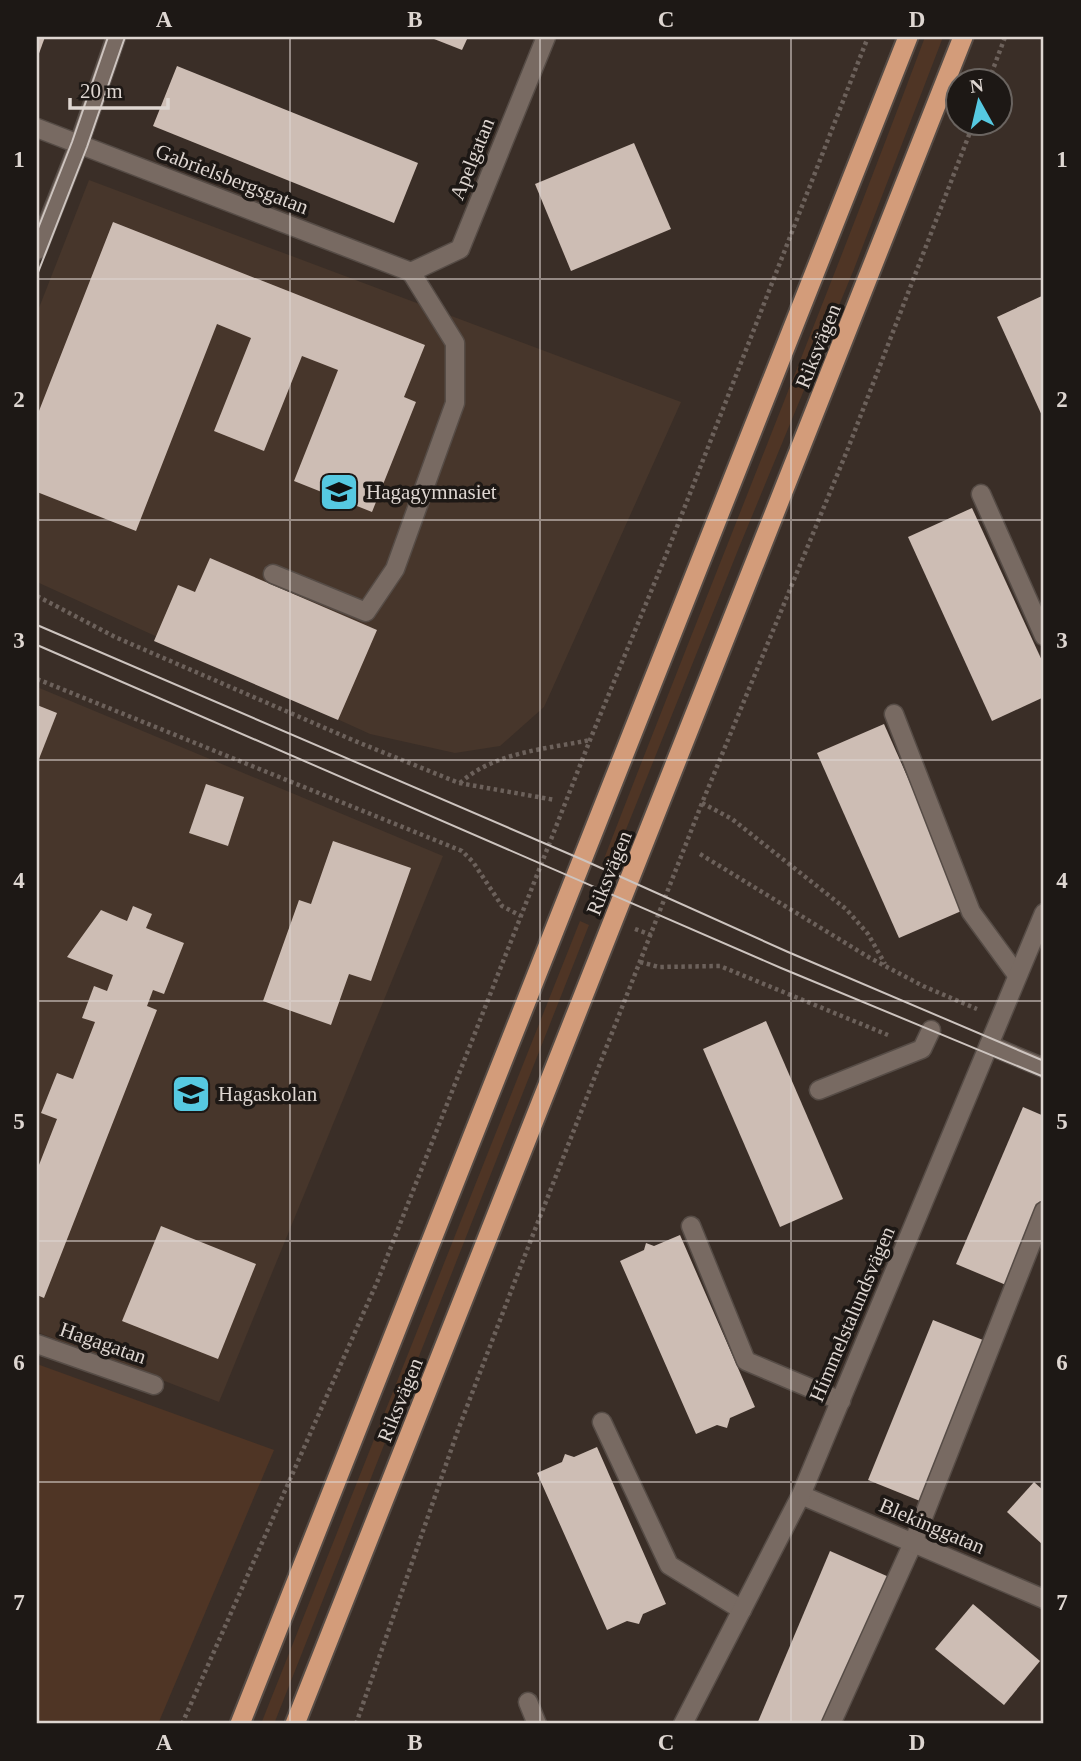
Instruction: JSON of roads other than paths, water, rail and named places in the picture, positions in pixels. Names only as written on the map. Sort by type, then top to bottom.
[{"type":"highway","name":"Riksvägen","points":[[240,1724],[908,37]]},
{"type":"highway","name":"Riksvägen","points":[[295,1724],[963,37]]},
{"type":"street","points":[[37,250],[79,144],[116,37]]},
{"type":"street","name":"Apelgatan","points":[[411,272],[460,249],[546,37]]},
{"type":"street","name":"Gabrielsbergsgatan","points":[[37,128],[411,272]]},
{"type":"street","points":[[273,575],[366,612],[395,569],[455,403],[456,344],[411,272]]},
{"type":"street","points":[[981,494],[1044,636]]},
{"type":"street","points":[[894,714],[971,912],[1017,975]]},
{"type":"street","name":"Himmelstalundsvägen","points":[[684,1724],[802,1495],[1044,915]]},
{"type":"street","points":[[818,1090],[922,1049],[931,1030]]},
{"type":"street","points":[[989,1045],[1044,1068]]},
{"type":"street","points":[[831,1724],[913,1543],[1044,1211]]},
{"type":"street","points":[[691,1226],[746,1361],[841,1401]]},
{"type":"street","name":"Hagagatan","points":[[37,1344],[154,1385]]},
{"type":"street","points":[[602,1422],[669,1566],[742,1610]]},
{"type":"street","name":"Blekinggatan","points":[[802,1495],[1044,1599]]},
{"type":"street","points":[[528,1702],[537,1724]]},
{"type":"tram line","points":[[37,231],[72,142],[108,37]]},
{"type":"tram line","points":[[37,275],[87,147],[125,37]]},
{"type":"tram line","points":[[37,625],[1044,1061]]},
{"type":"tram line","points":[[37,645],[781,968],[1044,1077]]},
{"type":"place","name":"Hagagymnasiet","points":[[339,492]]},
{"type":"place","name":"Hagaskolan","points":[[191,1094]]}]
